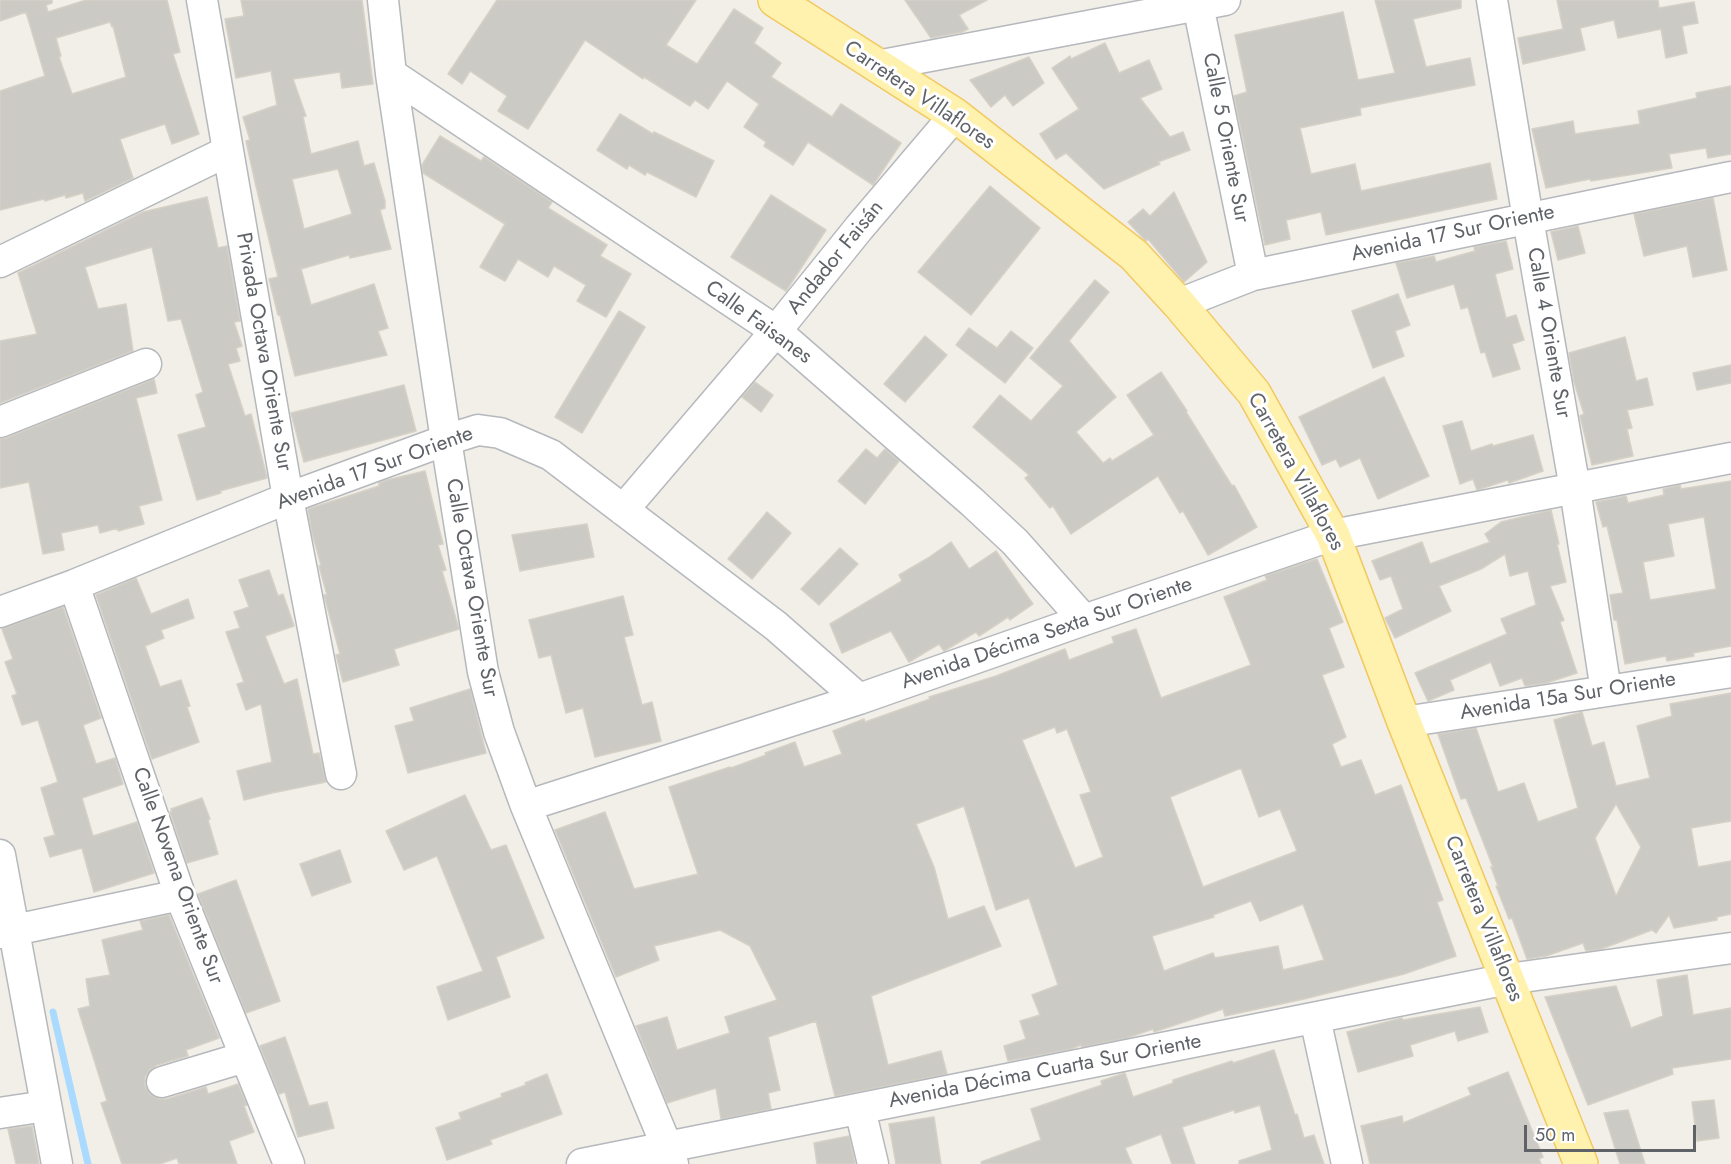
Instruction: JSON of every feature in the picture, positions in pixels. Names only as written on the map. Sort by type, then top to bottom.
[{"type":"main road","name":"Carretera Villaflores","points":[[775,0],[955,115],[1134,255],[1179,304],[1254,393],[1333,536],[1404,722],[1581,1164]]},
{"type":"street","name":"Privada Octava Oriente Sur","points":[[202,0],[288,498],[341,774]]},
{"type":"street","name":"Calle Octava Oriente Sur","points":[[383,0],[446,440],[483,672],[499,732],[526,806],[670,1156]]},
{"type":"street","name":"Calle 4 Oriente Sur","points":[[1492,0],[1575,489],[1606,691]]},
{"type":"street","points":[[877,66],[1207,2]]},
{"type":"street","name":"Calle 5 Oriente Sur","points":[[1207,2],[1252,275]]},
{"type":"street","name":"Calle Faisanes","points":[[392,74],[776,331],[1015,542],[1084,620]]},
{"type":"street","name":"Andador Faisán","points":[[623,510],[776,331],[859,228],[955,115]]},
{"type":"street","points":[[0,262],[228,151]]},
{"type":"street","name":"Avenida 17 Sur Oriente","points":[[1179,304],[1252,275],[1731,177]]},
{"type":"street","points":[[0,422],[146,364]]},
{"type":"street","name":"Avenida 17 Sur Oriente","points":[[0,612],[75,585],[288,498],[478,430],[500,433],[551,455],[776,626],[859,699]]},
{"type":"street","name":"Avenida Décima Sexta Sur Oriente","points":[[526,806],[859,699],[1333,536],[1731,458]]},
{"type":"street","name":"Calle Novena Oriente Sur","points":[[75,585],[180,895],[289,1164]]},
{"type":"street","name":"Avenida 15a Sur Oriente","points":[[1404,722],[1731,672]]},
{"type":"street","points":[[0,855],[7,932],[57,1164]]},
{"type":"street","points":[[7,932],[180,895]]},
{"type":"street","name":"Avenida Décima Cuarta Sur Oriente","points":[[582,1164],[670,1156],[860,1109],[1508,980],[1731,948]]},
{"type":"street","points":[[1315,1018],[1347,1164]]},
{"type":"street","points":[[162,1082],[245,1057]]},
{"type":"street","points":[[0,1113],[46,1106]]},
{"type":"street","points":[[860,1109],[873,1164]]},
{"type":"building","points":[[0,0],[52,0],[52,3],[46,5],[48,12],[86,0],[167,0],[180,52],[173,54],[199,134],[172,144],[165,124],[120,139],[133,178],[85,201],[83,193],[66,198],[65,195],[45,201],[44,199],[0,210],[0,91],[45,76],[26,12],[0,21]],"holes":[[[110,22],[126,77],[72,94],[59,57],[61,56],[56,38]]]},
{"type":"building","points":[[241,0],[362,0],[373,84],[342,88],[340,72],[293,79],[306,116],[303,117],[311,154],[358,141],[364,166],[374,163],[385,201],[385,208],[380,210],[391,249],[350,258],[349,255],[301,269],[311,305],[374,284],[388,328],[378,331],[387,355],[295,376],[269,279],[278,277],[246,141],[250,140],[243,117],[277,105],[271,71],[236,78],[225,19],[244,16]],"holes":[[[338,169],[352,214],[304,229],[292,179]]]},
{"type":"building","points":[[497,0],[696,0],[666,45],[697,64],[734,9],[763,28],[754,43],[781,63],[771,77],[832,117],[841,104],[901,143],[873,185],[808,142],[793,165],[764,146],[766,142],[744,127],[759,104],[727,81],[708,109],[695,100],[690,106],[644,77],[643,79],[585,40],[528,129],[498,111],[507,96],[470,71],[462,84],[448,74]]},
{"type":"building","points":[[905,0],[987,0],[959,15],[968,29],[931,38]]},
{"type":"building","points":[[1375,0],[1461,0],[1461,8],[1413,19],[1426,67],[1470,58],[1475,85],[1360,108],[1361,115],[1300,128],[1311,174],[1355,164],[1361,191],[1490,163],[1497,199],[1326,235],[1321,212],[1286,220],[1290,239],[1265,245],[1234,96],[1247,92],[1235,35],[1343,12],[1358,80],[1395,73]]},
{"type":"building","points":[[1557,0],[1658,0],[1659,8],[1694,2],[1698,23],[1682,26],[1687,53],[1666,58],[1661,29],[1618,38],[1614,20],[1580,28],[1585,50],[1523,64],[1518,38],[1563,29]]},
{"type":"building","points":[[1105,43],[1119,73],[1149,60],[1162,89],[1140,98],[1170,137],[1183,132],[1190,150],[1158,162],[1160,164],[1104,189],[1066,153],[1056,159],[1040,134],[1079,109],[1052,68],[1070,56],[1071,59]]},
{"type":"building","points":[[1029,57],[1044,83],[1013,106],[1005,95],[991,107],[970,80]]},
{"type":"building","points":[[1731,86],[1731,154],[1708,158],[1706,148],[1669,154],[1672,168],[1591,181],[1590,179],[1546,188],[1532,129],[1573,121],[1575,134],[1640,124],[1638,111],[1697,98],[1696,93]]},
{"type":"building","points":[[620,114],[653,134],[654,132],[714,161],[696,197],[647,172],[645,175],[629,165],[627,169],[597,150]]},
{"type":"building","points":[[440,136],[481,161],[484,157],[552,202],[548,208],[607,245],[600,256],[631,274],[606,317],[577,301],[586,285],[554,266],[548,277],[518,259],[505,281],[480,267],[505,224],[423,173],[422,165]]},
{"type":"building","points":[[990,186],[1040,228],[971,315],[918,272]]},
{"type":"building","points":[[1174,192],[1207,262],[1184,282],[1148,239],[1146,241],[1128,222],[1143,209],[1150,216]]},
{"type":"building","points":[[771,195],[826,230],[786,291],[731,257]]},
{"type":"building","points":[[207,197],[218,248],[227,246],[240,321],[234,322],[242,346],[236,348],[240,361],[228,364],[245,416],[251,414],[267,478],[197,500],[178,435],[206,427],[196,395],[203,392],[181,319],[168,321],[152,247],[85,267],[98,309],[126,304],[133,351],[0,403],[0,341],[37,334],[18,273],[143,212]]},
{"type":"building","points":[[1713,198],[1727,270],[1693,277],[1687,246],[1644,256],[1634,214]]},
{"type":"building","points":[[1578,226],[1585,253],[1558,260],[1551,232]]},
{"type":"building","points":[[1506,241],[1513,269],[1495,274],[1506,318],[1516,315],[1524,340],[1512,344],[1520,369],[1493,377],[1485,352],[1481,353],[1468,307],[1461,309],[1454,284],[1407,298],[1396,263],[1434,256],[1436,262],[1475,251],[1474,247]]},
{"type":"building","points":[[1095,280],[1109,292],[1069,341],[1116,397],[1076,432],[1103,463],[1110,458],[1112,461],[1154,435],[1127,395],[1161,372],[1232,486],[1234,485],[1257,527],[1208,555],[1183,511],[1180,513],[1158,476],[1071,534],[1053,506],[1050,508],[1025,478],[1029,475],[973,427],[1000,395],[1031,421],[1063,386],[1030,358]]},
{"type":"building","points":[[1398,294],[1410,325],[1395,331],[1404,356],[1373,368],[1352,311]]},
{"type":"building","points":[[619,311],[645,327],[582,433],[555,417]]},
{"type":"building","points":[[969,328],[997,348],[1011,331],[1033,348],[1005,383],[956,345]]},
{"type":"building","points":[[925,336],[947,355],[905,402],[884,384]]},
{"type":"building","points":[[1625,337],[1636,381],[1647,378],[1653,405],[1627,410],[1632,428],[1627,429],[1633,456],[1592,465],[1580,416],[1584,414],[1574,382],[1569,353]]},
{"type":"building","points":[[1731,365],[1731,383],[1697,390],[1693,373]]},
{"type":"building","points":[[1384,377],[1429,476],[1378,499],[1360,458],[1340,467],[1336,459],[1322,465],[1299,417]]},
{"type":"building","points":[[154,379],[157,393],[136,398],[162,500],[139,506],[144,524],[100,533],[98,525],[61,533],[64,550],[43,554],[29,482],[0,488],[0,439]]},
{"type":"building","points":[[755,382],[773,395],[761,412],[742,397]]},
{"type":"building","points":[[404,385],[416,431],[304,462],[291,413]]},
{"type":"building","points":[[1462,421],[1471,451],[1533,435],[1543,471],[1509,483],[1508,480],[1477,490],[1473,479],[1460,484],[1443,426]]},
{"type":"building","points":[[866,449],[877,458],[885,449],[899,461],[865,504],[838,481]]},
{"type":"building","points":[[425,471],[443,544],[438,545],[446,570],[442,571],[459,629],[394,649],[399,665],[343,682],[336,655],[340,654],[324,595],[327,595],[308,509],[379,486],[379,483],[387,480]]},
{"type":"building","points":[[1731,481],[1731,646],[1693,653],[1694,656],[1667,661],[1666,656],[1625,664],[1610,595],[1623,593],[1607,526],[1603,527],[1596,502],[1626,496],[1628,503],[1664,495],[1663,489],[1680,485],[1681,489]],"holes":[[[1704,517],[1716,589],[1650,600],[1643,562],[1674,556],[1668,524]]]},
{"type":"building","points":[[1551,510],[1566,582],[1550,586],[1564,620],[1560,622],[1577,673],[1546,683],[1525,686],[1522,678],[1500,686],[1491,662],[1450,680],[1454,690],[1428,701],[1415,673],[1507,634],[1501,619],[1536,605],[1528,571],[1510,576],[1505,554],[1481,569],[1439,586],[1451,611],[1395,638],[1385,618],[1403,609],[1391,576],[1380,580],[1372,561],[1422,542],[1430,564],[1490,542],[1485,534],[1501,522]]},
{"type":"building","points":[[767,512],[791,533],[752,579],[728,559]]},
{"type":"building","points":[[587,524],[594,557],[520,571],[512,535]]},
{"type":"building","points":[[951,542],[969,569],[996,551],[1033,604],[1010,620],[1008,617],[979,636],[976,632],[944,651],[939,644],[909,662],[891,631],[842,653],[830,624],[902,581],[899,575]]},
{"type":"building","points":[[840,548],[858,564],[819,605],[801,589]]},
{"type":"building","points":[[1317,559],[1343,622],[1329,628],[1344,667],[1322,675],[1346,737],[1332,744],[1341,767],[1361,760],[1375,795],[1401,785],[1443,900],[1437,902],[1456,956],[1404,974],[1304,999],[1225,1016],[1223,1009],[1154,1032],[1153,1029],[1127,1038],[1082,1047],[1081,1045],[1008,1061],[1004,1046],[1026,1039],[1020,1021],[1040,1015],[1032,995],[1058,985],[1029,898],[996,910],[964,806],[916,824],[934,867],[948,919],[984,906],[1001,946],[871,996],[888,1065],[941,1051],[947,1074],[835,1096],[816,1021],[768,1037],[780,1090],[768,1093],[771,1109],[721,1119],[716,1088],[667,1103],[636,1026],[667,1017],[677,1050],[730,1033],[725,1017],[777,1000],[750,946],[720,930],[654,946],[659,960],[616,977],[555,830],[605,812],[634,889],[698,874],[669,787],[731,768],[795,742],[804,767],[842,754],[833,731],[996,676],[1065,649],[1069,660],[1114,643],[1112,637],[1136,629],[1161,698],[1251,665],[1224,597],[1267,580],[1265,576]],"holes":[[[1055,727],[1057,733],[1067,729],[1091,792],[1080,795],[1103,857],[1075,868],[1022,740]],[[1241,768],[1259,817],[1280,809],[1297,851],[1203,887],[1170,797]],[[1251,901],[1260,921],[1303,904],[1324,960],[1283,970],[1278,946],[1215,958],[1213,953],[1164,971],[1152,936],[1214,917],[1213,915]]]},
{"type":"building","points":[[269,570],[278,596],[283,594],[294,626],[265,636],[284,684],[297,679],[313,754],[319,753],[326,782],[244,800],[237,771],[272,762],[261,704],[246,710],[237,684],[244,682],[226,632],[240,628],[234,612],[249,607],[239,580]]},
{"type":"building","points":[[136,578],[151,614],[188,599],[194,618],[161,630],[164,638],[145,646],[160,687],[181,680],[199,742],[152,759],[96,595]]},
{"type":"building","points":[[623,596],[633,635],[624,637],[642,705],[652,702],[661,741],[595,757],[583,708],[566,713],[551,655],[539,658],[529,620]]},
{"type":"building","points":[[63,607],[101,718],[83,725],[96,764],[115,758],[123,784],[82,798],[93,836],[137,822],[154,873],[94,892],[82,848],[50,857],[44,838],[55,835],[41,788],[58,782],[38,720],[22,725],[12,696],[17,694],[5,662],[13,659],[2,629]]},
{"type":"building","points":[[470,689],[486,753],[408,773],[395,726],[414,721],[410,708]]},
{"type":"building","points":[[1731,693],[1731,821],[1691,828],[1698,867],[1731,861],[1731,914],[1717,917],[1717,920],[1674,928],[1669,915],[1656,933],[1652,930],[1601,949],[1586,951],[1583,943],[1546,956],[1527,959],[1512,918],[1509,919],[1496,886],[1498,886],[1491,867],[1493,867],[1466,798],[1461,799],[1438,734],[1476,728],[1498,792],[1524,783],[1538,822],[1578,808],[1554,720],[1582,712],[1592,746],[1604,742],[1616,786],[1650,778],[1637,726],[1672,716],[1670,704]],"holes":[[[1616,804],[1641,847],[1616,896],[1595,838]]]},
{"type":"building","points":[[465,795],[491,850],[506,845],[544,938],[496,957],[510,997],[448,1020],[437,987],[483,971],[437,856],[404,870],[386,831]]},
{"type":"building","points":[[202,798],[210,819],[208,820],[218,854],[187,863],[170,812],[171,809]]},
{"type":"building","points":[[340,850],[351,882],[312,896],[300,864]]},
{"type":"building","points":[[236,880],[280,1001],[246,1013],[198,894]]},
{"type":"building","points":[[169,915],[219,1038],[186,1050],[188,1056],[157,1065],[145,1077],[145,1086],[150,1094],[159,1099],[167,1099],[206,1087],[208,1094],[238,1084],[247,1105],[244,1106],[254,1132],[229,1141],[237,1164],[179,1164],[177,1158],[160,1164],[122,1164],[101,1103],[107,1101],[78,1009],[90,1006],[86,979],[110,975],[102,940],[143,930],[140,921]]},
{"type":"building","points":[[1687,975],[1693,1015],[1731,1008],[1731,1059],[1672,1068],[1673,1074],[1588,1105],[1545,997],[1616,986],[1631,1028],[1663,1016],[1657,980]]},
{"type":"building","points":[[1480,1007],[1488,1032],[1458,1041],[1455,1031],[1410,1045],[1413,1056],[1358,1072],[1347,1032],[1402,1018],[1403,1020]]},
{"type":"building","points":[[285,1037],[309,1106],[327,1102],[334,1128],[298,1137],[285,1092],[279,1094],[260,1046]]},
{"type":"building","points":[[1274,1050],[1304,1138],[1314,1135],[1324,1164],[1239,1164],[1239,1161],[1272,1150],[1260,1105],[1235,1113],[1234,1110],[1182,1127],[1195,1164],[1172,1164],[1161,1134],[1125,1148],[1132,1164],[982,1164],[981,1162],[1041,1140],[1031,1109],[1102,1085],[1101,1081],[1125,1073],[1133,1097],[1173,1083],[1173,1080]]},
{"type":"building","points":[[1508,1072],[1543,1157],[1539,1159],[1541,1164],[1370,1164],[1361,1126],[1402,1116],[1403,1123],[1471,1095],[1468,1088]]},
{"type":"building","points":[[547,1074],[562,1114],[490,1140],[492,1144],[447,1160],[436,1128],[461,1119],[459,1113],[502,1097],[501,1094]]},
{"type":"building","points":[[1714,1100],[1719,1138],[1697,1141],[1692,1102]]},
{"type":"building","points":[[1628,1110],[1645,1164],[1620,1164],[1604,1113]]},
{"type":"building","points":[[934,1117],[941,1164],[896,1164],[889,1124]]},
{"type":"building","points":[[32,1126],[39,1164],[16,1164],[8,1129]]},
{"type":"building","points":[[849,1136],[855,1164],[817,1164],[814,1143]]},
{"type":"waterway","points":[[53,1012],[88,1164]]}]
